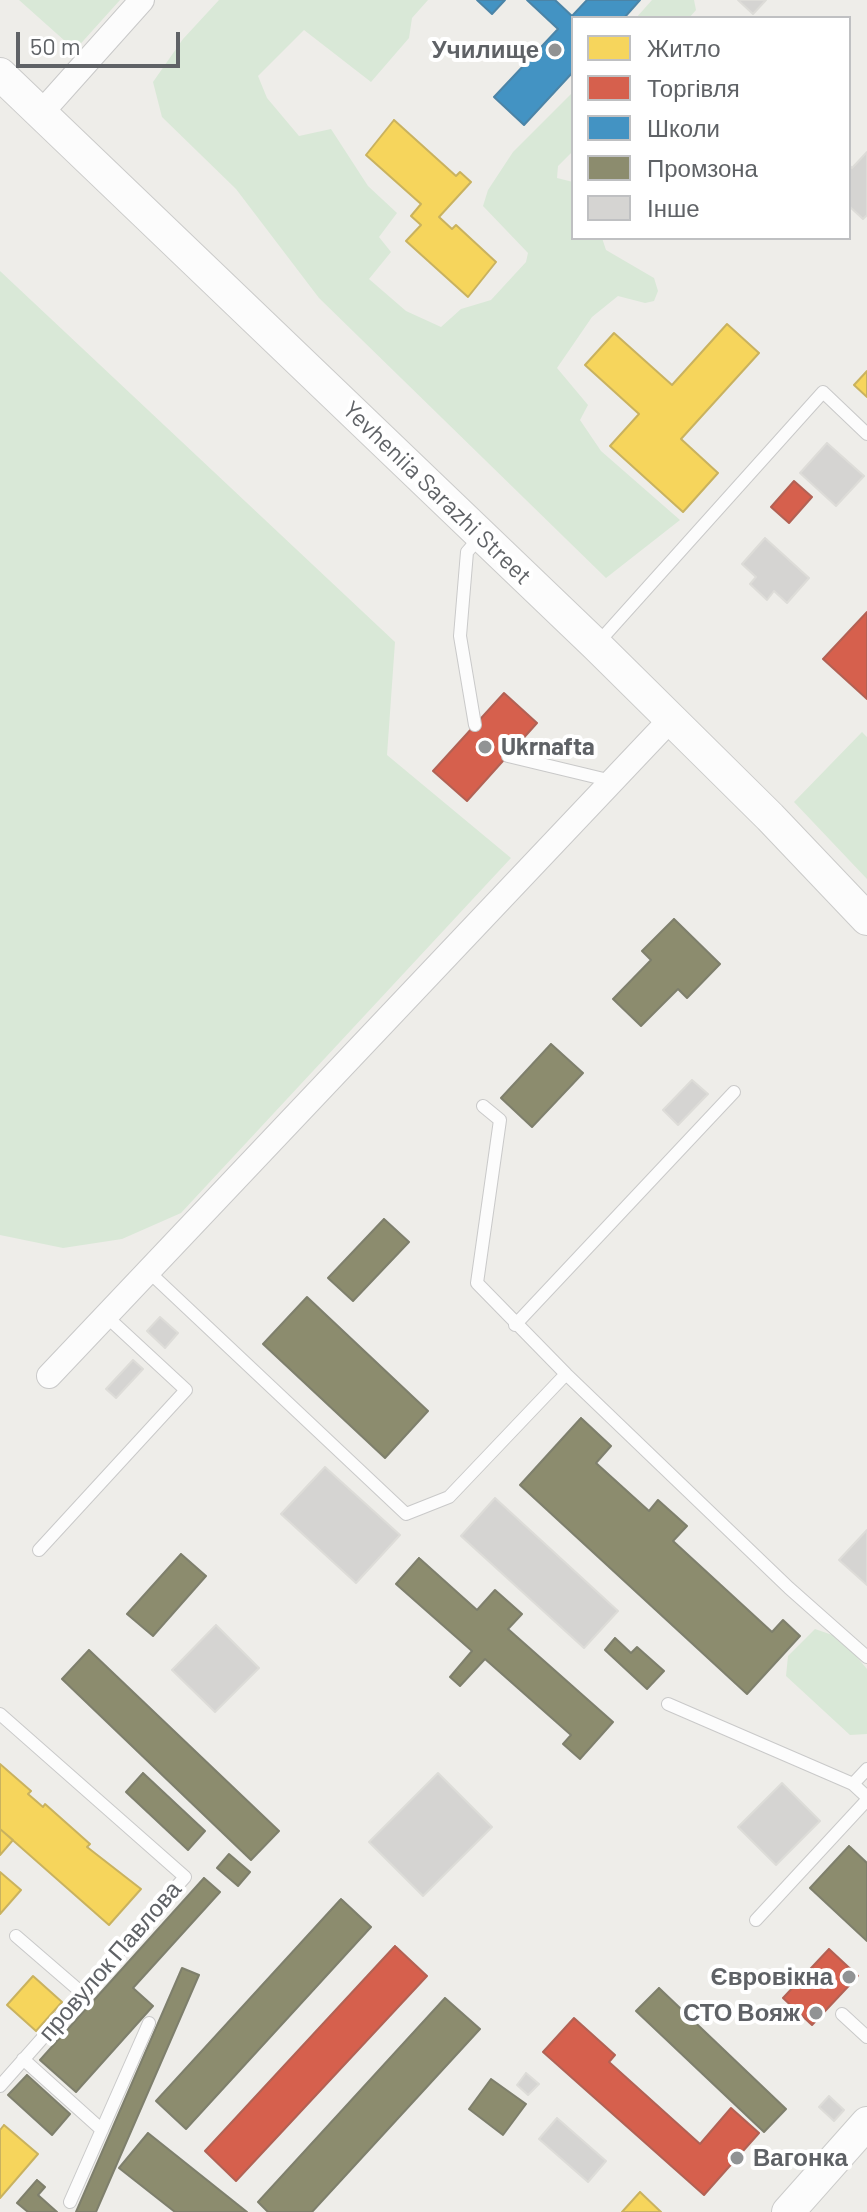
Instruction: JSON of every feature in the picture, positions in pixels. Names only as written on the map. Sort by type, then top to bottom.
[{"type":"main road","name":"Yevheniia Sarazhi Street","points":[[0,74],[596,645],[867,919]]},
{"type":"main road","points":[[788,2212],[866,2129]]},
{"type":"street","points":[[41,113],[142,0]]},
{"type":"street","points":[[49,1376],[671,719]]},
{"type":"lane","points":[[596,645],[823,392],[867,434]]},
{"type":"lane","points":[[475,725],[460,636],[467,552],[482,535]]},
{"type":"lane","points":[[508,756],[612,781]]},
{"type":"lane","points":[[515,1325],[734,1092]]},
{"type":"lane","points":[[483,1106],[500,1120],[477,1283],[515,1325],[789,1588],[867,1657]]},
{"type":"lane","points":[[148,1271],[406,1514],[449,1497],[566,1374]]},
{"type":"lane","points":[[39,1550],[186,1390],[106,1316]]},
{"type":"lane","points":[[668,1704],[853,1784],[867,1798],[756,1920]]},
{"type":"lane","name":"провулок Павлова","points":[[0,1714],[185,1877],[0,2086]]},
{"type":"lane","points":[[853,1784],[867,1769]]},
{"type":"lane","points":[[16,1936],[82,1993]]},
{"type":"lane","points":[[842,2014],[867,2037]]},
{"type":"lane","points":[[70,2202],[149,2023]]},
{"type":"lane","points":[[23,2059],[102,2130]]},
{"type":"green space","points":[[19,0],[120,0],[75,50]]},
{"type":"green space","points":[[219,0],[428,0],[412,18],[409,38],[371,82],[304,30],[258,76],[267,98],[299,136],[331,129],[368,186],[397,213],[379,237],[391,252],[369,279],[406,311],[441,327],[461,309],[491,300],[526,262],[528,253],[483,206],[488,190],[513,152],[571,94],[571,153],[558,166],[557,178],[571,182],[571,240],[603,240],[606,250],[654,278],[658,291],[654,301],[645,303],[618,296],[592,317],[557,368],[588,405],[580,420],[601,451],[680,520],[606,578],[319,298],[236,189],[162,117],[153,82],[183,39]]},
{"type":"green space","points":[[652,0],[694,0],[696,10],[691,16],[638,16]]},
{"type":"green space","points":[[0,271],[395,642],[387,755],[511,858],[181,1213],[122,1239],[63,1248],[0,1235]]},
{"type":"green space","points":[[862,732],[867,737],[867,879],[794,802]]},
{"type":"green space","points":[[815,1629],[841,1638],[867,1669],[867,1734],[850,1735],[786,1676],[788,1656]]},
{"type":"building: Житло","points":[[394,120],[456,176],[460,172],[471,182],[439,217],[452,229],[456,225],[496,262],[468,297],[406,241],[421,225],[411,216],[421,204],[366,155]]},
{"type":"building: Житло","points":[[727,324],[759,353],[681,439],[718,473],[683,512],[610,446],[639,414],[585,365],[614,333],[672,385]]},
{"type":"building: Житло","points":[[867,371],[867,397],[854,385]]},
{"type":"building: Житло","points":[[0,1764],[31,1791],[28,1794],[43,1807],[45,1804],[90,1844],[87,1847],[141,1889],[109,1925],[0,1829]]},
{"type":"building: Житло","points":[[0,1829],[13,1840],[0,1855]]},
{"type":"building: Житло","points":[[0,1872],[21,1890],[0,1914]]},
{"type":"building: Житло","points":[[33,1976],[62,2002],[36,2031],[7,2005]]},
{"type":"building: Житло","points":[[4,2125],[38,2154],[0,2198],[0,2130]]},
{"type":"building: Житло","points":[[640,2192],[661,2212],[622,2212]]},
{"type":"building: Торгівля","points":[[794,481],[812,497],[789,523],[771,507]]},
{"type":"building: Торгівля","points":[[867,612],[867,699],[823,659]]},
{"type":"building: Торгівля","name":"Ukrnafta","points":[[504,693],[537,723],[467,801],[433,771]]},
{"type":"building: Торгівля","points":[[395,1946],[427,1976],[236,2181],[205,2151]]},
{"type":"building: Торгівля","points":[[829,1949],[858,1976],[812,2025],[783,1998]]},
{"type":"building: Торгівля","points":[[574,2018],[615,2055],[609,2062],[700,2144],[731,2108],[759,2133],[704,2195],[543,2052]]},
{"type":"building: Школи","name":"Училище","points":[[477,0],[505,0],[492,14]]},
{"type":"building: Школи","name":"Училище","points":[[527,0],[555,0],[572,16],[571,74],[524,125],[494,97],[558,29]]},
{"type":"building: Школи","name":"Училище","points":[[587,0],[640,0],[626,16],[572,16]]},
{"type":"building: Промзона","points":[[674,919],[720,964],[687,998],[678,989],[641,1026],[613,999],[651,960],[642,951]]},
{"type":"building: Промзона","points":[[551,1044],[583,1073],[532,1127],[501,1098]]},
{"type":"building: Промзона","points":[[384,1219],[409,1242],[353,1301],[328,1278]]},
{"type":"building: Промзона","points":[[307,1297],[428,1411],[385,1458],[263,1344]]},
{"type":"building: Промзона","points":[[581,1418],[611,1446],[596,1463],[649,1511],[658,1500],[687,1526],[673,1541],[772,1632],[783,1620],[800,1636],[747,1694],[520,1485]]},
{"type":"building: Промзона","points":[[181,1554],[206,1576],[153,1636],[127,1614]]},
{"type":"building: Промзона","points":[[419,1558],[477,1610],[495,1590],[522,1614],[508,1629],[613,1722],[580,1759],[563,1744],[571,1735],[485,1659],[460,1686],[450,1677],[472,1651],[396,1584]]},
{"type":"building: Промзона","points":[[615,1638],[631,1653],[637,1647],[664,1671],[647,1689],[605,1650]]},
{"type":"building: Промзона","points":[[89,1650],[279,1831],[251,1860],[62,1679]]},
{"type":"building: Промзона","points":[[143,1773],[205,1831],[188,1850],[126,1792]]},
{"type":"building: Промзона","points":[[849,1846],[867,1863],[867,1941],[810,1888]]},
{"type":"building: Промзона","points":[[229,1854],[250,1872],[238,1886],[217,1868]]},
{"type":"building: Промзона","points":[[204,1878],[220,1892],[133,1988],[153,2006],[76,2092],[40,2060]]},
{"type":"building: Промзона","points":[[341,1899],[371,1927],[186,2129],[156,2101]]},
{"type":"building: Промзона","points":[[182,1968],[199,1975],[96,2212],[76,2212]]},
{"type":"building: Промзона","points":[[659,1988],[786,2109],[764,2132],[636,2011]]},
{"type":"building: Промзона","points":[[445,1998],[480,2029],[312,2212],[268,2212],[258,2202]]},
{"type":"building: Промзона","points":[[27,2075],[70,2114],[52,2135],[8,2095]]},
{"type":"building: Промзона","points":[[491,2079],[526,2104],[503,2135],[469,2109]]},
{"type":"building: Промзона","points":[[148,2133],[247,2212],[175,2212],[119,2168]]},
{"type":"building: Промзона","points":[[37,2180],[45,2187],[38,2195],[57,2212],[28,2212],[17,2203]]},
{"type":"building: Інше","points":[[738,0],[766,0],[753,14]]},
{"type":"building: Інше","points":[[867,152],[867,215],[863,219],[851,208],[852,168]]},
{"type":"building: Інше","points":[[827,443],[864,476],[836,506],[800,473]]},
{"type":"building: Інше","points":[[765,538],[809,578],[787,603],[774,591],[767,600],[750,584],[756,577],[742,564]]},
{"type":"building: Інше","points":[[692,1080],[708,1094],[678,1125],[663,1110]]},
{"type":"building: Інше","points":[[160,1317],[178,1333],[165,1348],[147,1331]]},
{"type":"building: Інше","points":[[133,1360],[143,1369],[116,1398],[106,1389]]},
{"type":"building: Інше","points":[[325,1467],[400,1535],[356,1583],[281,1514]]},
{"type":"building: Інше","points":[[495,1498],[618,1611],[584,1648],[461,1536]]},
{"type":"building: Інше","points":[[867,1530],[867,1585],[839,1560]]},
{"type":"building: Інше","points":[[216,1625],[259,1668],[215,1712],[172,1670]]},
{"type":"building: Інше","points":[[438,1773],[492,1827],[423,1896],[369,1842]]},
{"type":"building: Інше","points":[[782,1783],[820,1821],[776,1865],[738,1827]]},
{"type":"building: Інше","points":[[526,2073],[539,2084],[528,2095],[517,2085]]},
{"type":"building: Інше","points":[[829,2096],[844,2110],[834,2121],[819,2107]]},
{"type":"building: Інше","points":[[557,2118],[606,2161],[588,2182],[539,2139]]},
{"type":"place","name":"Училище","points":[[555,50]]},
{"type":"place","name":"Ukrnafta","points":[[485,747]]},
{"type":"place","name":"Євровікна","points":[[849,1977]]},
{"type":"place","name":"СТО Вояж","points":[[816,2013]]},
{"type":"place","name":"Вагонка","points":[[737,2158]]}]
